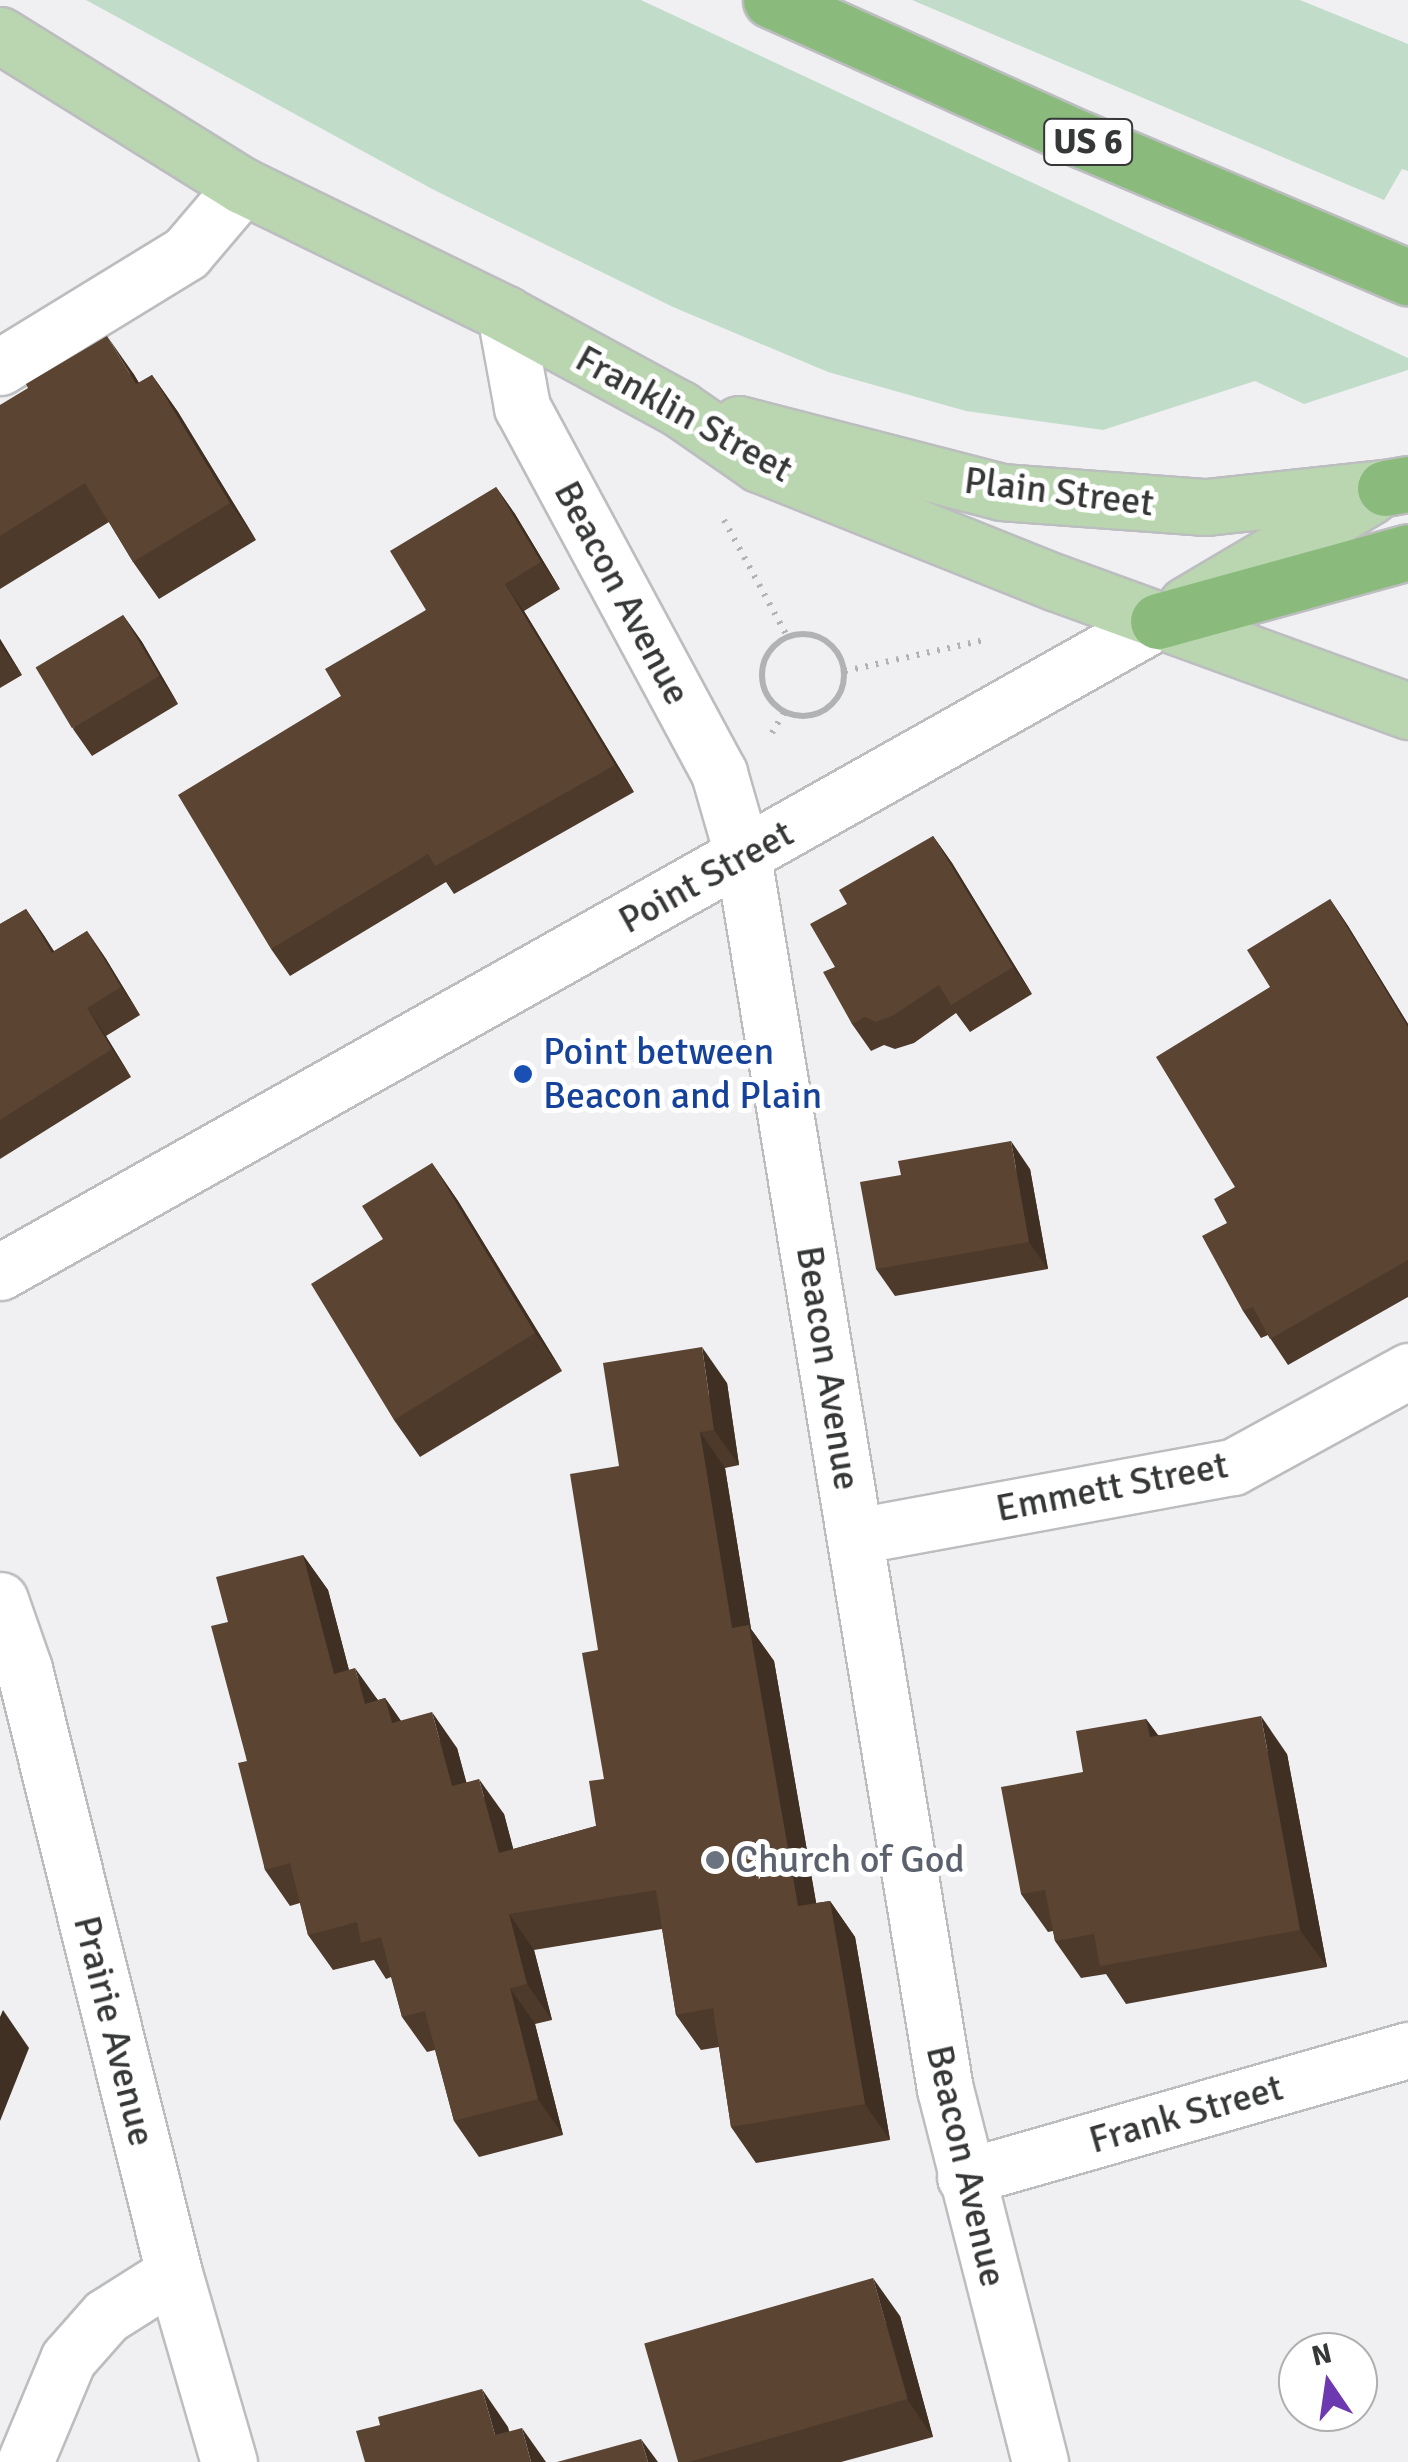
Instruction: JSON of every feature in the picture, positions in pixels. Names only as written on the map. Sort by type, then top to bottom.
[{"type":"highway","name":"US 6","points":[[771,0],[1083,140],[1408,277]]},
{"type":"highway","points":[[1158,621],[1408,552]]},
{"type":"main road","name":"Franklin Street","points":[[0,35],[244,186],[505,314],[680,409],[759,464],[1158,621],[1408,710]]},
{"type":"main road","name":"Plain Street","points":[[680,409],[1000,492],[1206,507],[1400,483]]},
{"type":"main road","name":"Point Street","points":[[1158,621],[1400,483]]},
{"type":"street","points":[[0,367],[186,253],[244,186]]},
{"type":"street","name":"Beacon Avenue","points":[[505,314],[522,407],[719,772],[743,856],[944,2089],[1040,2462]]},
{"type":"street","name":"Point Street","points":[[0,1272],[1158,621]]},
{"type":"street","name":"Emmett Street","points":[[856,1536],[1233,1467],[1408,1372]]},
{"type":"street","name":"Prairie Avenue","points":[[0,1600],[24,1669],[174,2273],[229,2462]]},
{"type":"street","name":"Frank Street","points":[[965,2177],[1408,2050]]},
{"type":"street","points":[[25,2462],[68,2359],[106,2316],[174,2273]]},
{"type":"path","points":[[720,506],[788,638]]},
{"type":"path","points":[[814,636],[826,642],[845,671],[835,701],[824,710],[797,716],[784,712],[765,692],[763,666],[776,644],[788,638],[814,636]]},
{"type":"path","points":[[845,671],[994,638]]},
{"type":"green space","points":[[86,0],[641,0],[1408,358],[1408,370],[1304,404],[1255,381],[1103,430],[966,411],[828,372],[673,307],[434,190]]},
{"type":"green space","points":[[912,0],[1300,0],[1408,44],[1408,171],[1402,169],[1384,200]]},
{"type":"building","points":[[107,336],[136,384],[152,375],[230,503],[133,562],[85,483],[0,536],[0,405],[28,388],[26,384]]},
{"type":"building","points":[[496,487],[541,562],[505,584],[615,765],[435,866],[428,854],[271,949],[178,795],[341,696],[325,669],[426,610],[390,551]]},
{"type":"building","points":[[123,615],[160,676],[72,728],[36,668]]},
{"type":"building","points":[[933,836],[1013,967],[951,1005],[939,985],[894,1015],[876,1022],[865,1017],[852,1024],[823,972],[835,967],[810,924],[847,904],[839,890]]},
{"type":"building","points":[[1330,899],[1408,1027],[1408,1260],[1270,1339],[1253,1307],[1243,1311],[1202,1236],[1227,1223],[1214,1199],[1235,1187],[1156,1057],[1270,987],[1247,950]]},
{"type":"building","points":[[26,909],[52,953],[87,931],[121,987],[87,1008],[112,1049],[0,1120],[0,924]]},
{"type":"building","points":[[1011,1141],[1029,1242],[876,1269],[860,1182],[901,1175],[898,1161]]},
{"type":"building","points":[[432,1163],[535,1333],[394,1420],[311,1284],[383,1239],[362,1206]]},
{"type":"building","points":[[702,1347],[714,1430],[700,1432],[732,1628],[749,1625],[798,1906],[830,1901],[865,2104],[731,2127],[713,2008],[676,2015],[656,1890],[509,1914],[527,1984],[510,1988],[538,2099],[454,2121],[425,2011],[402,2017],[381,1937],[361,1943],[357,1922],[308,1935],[290,1863],[265,1870],[238,1763],[247,1761],[211,1626],[228,1622],[216,1577],[303,1555],[334,1674],[355,1668],[365,1704],[385,1698],[392,1723],[432,1712],[452,1786],[479,1779],[499,1853],[596,1826],[589,1781],[604,1779],[582,1653],[598,1650],[570,1474],[619,1466],[603,1363]]},
{"type":"building","points":[[1261,1716],[1300,1930],[1100,1966],[1094,1934],[1055,1941],[1045,1890],[1021,1894],[1001,1787],[1083,1772],[1076,1731],[1146,1719],[1150,1737]]},
{"type":"building","points":[[873,2278],[908,2399],[678,2462],[644,2344]]},
{"type":"building","points":[[482,2389],[495,2435],[522,2428],[531,2462],[365,2462],[356,2431],[380,2425],[378,2417]]},
{"type":"building","points":[[641,2439],[648,2462],[557,2462]]},
{"type":"place","name":"Point between Beacon and Plain","points":[[523,1074]]},
{"type":"place","name":"Church of God","points":[[715,1860]]}]
